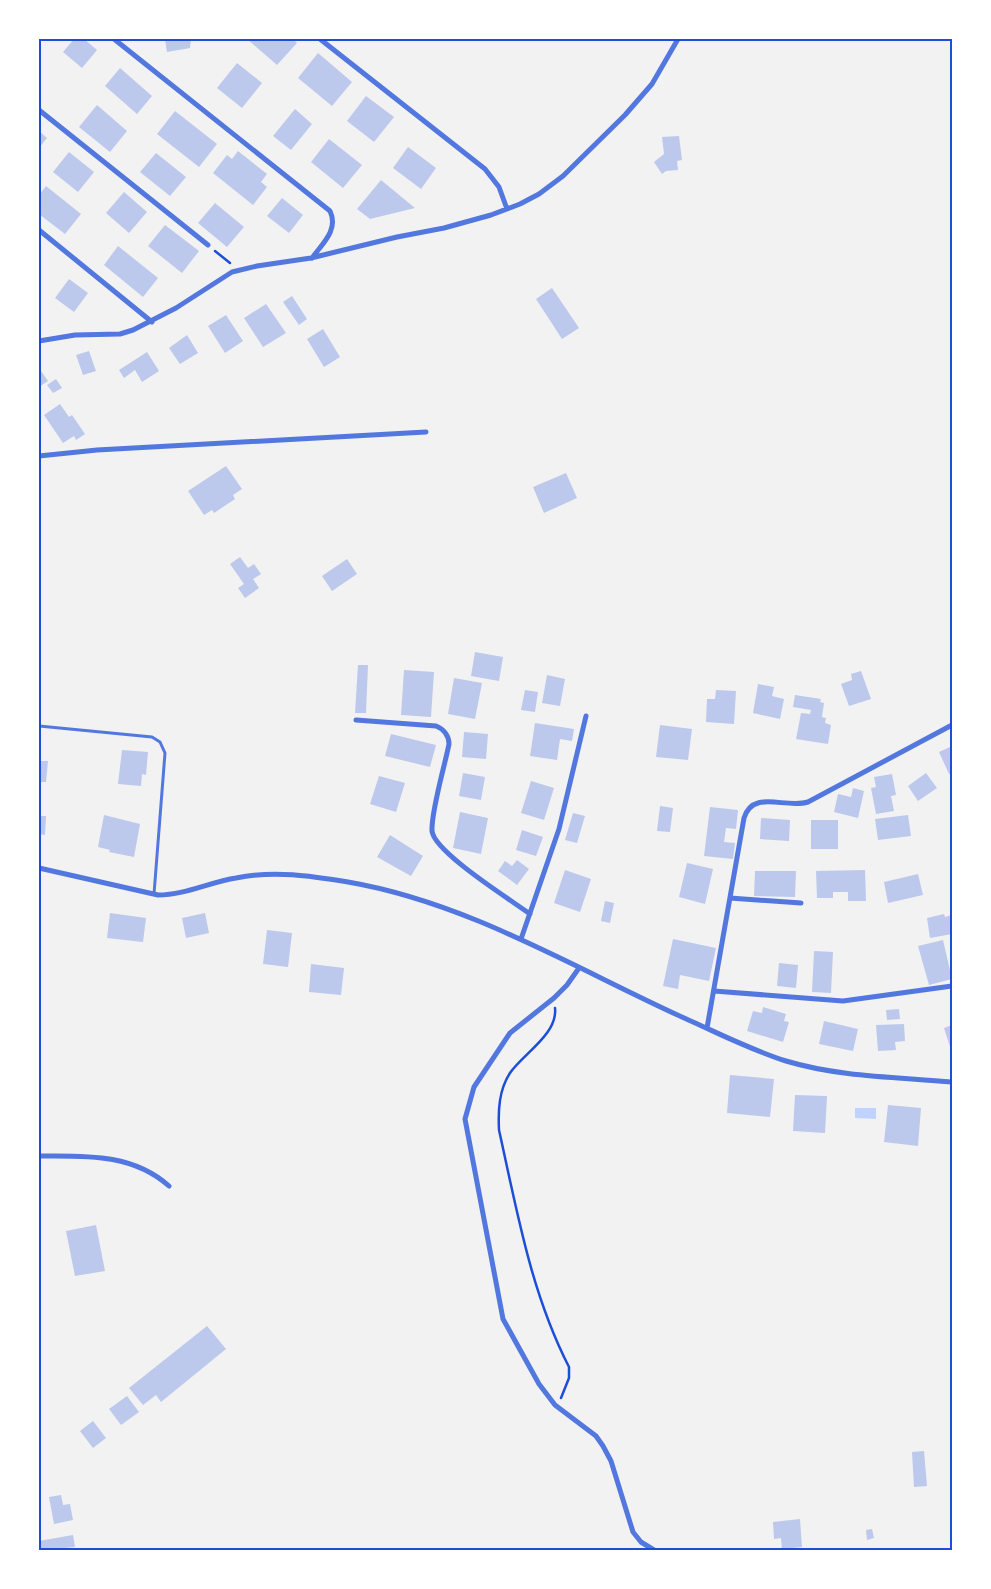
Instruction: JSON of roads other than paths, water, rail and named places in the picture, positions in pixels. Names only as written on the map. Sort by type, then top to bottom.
[{"type":"street","points":[[114,39],[330,211],[333,219],[332,230],[311,258]]},
{"type":"street","points":[[320,39],[485,169],[499,186],[507,209]]},
{"type":"street","points":[[39,340],[76,335],[120,334],[152,322],[226,274],[238,270],[311,258],[444,228],[507,209],[534,196],[551,185],[625,115],[652,84],[678,39]]},
{"type":"street","points":[[39,110],[208,245]]},
{"type":"street","points":[[39,230],[152,322]]},
{"type":"street","points":[[39,456],[97,450],[426,432]]},
{"type":"street","points":[[521,939],[559,829],[586,716]]},
{"type":"street","points":[[356,720],[436,726],[443,730],[448,736],[449,744],[432,824],[435,839],[446,853],[530,914]]},
{"type":"street","points":[[707,1028],[744,818],[750,806],[761,801],[789,804],[808,802],[952,725]]},
{"type":"street","points":[[39,868],[154,894],[171,894],[250,875],[312,876],[360,884],[406,896],[521,939],[579,968],[762,1052],[807,1066],[851,1073],[952,1082]]},
{"type":"street","points":[[730,898],[801,902]]},
{"type":"street","points":[[579,968],[567,985],[554,998],[510,1033],[474,1087],[465,1119],[504,1319],[539,1384],[555,1405],[596,1436],[603,1446],[611,1462],[633,1532],[641,1542],[654,1550]]},
{"type":"street","points":[[714,991],[853,1001],[952,986]]},
{"type":"street","points":[[39,1156],[98,1156],[120,1160],[146,1169],[169,1186]]},
{"type":"lane","points":[[39,726],[152,737],[163,746],[165,753],[154,894]]},
{"type":"water","points":[[855,1108],[876,1108],[876,1119],[855,1118]]}]
